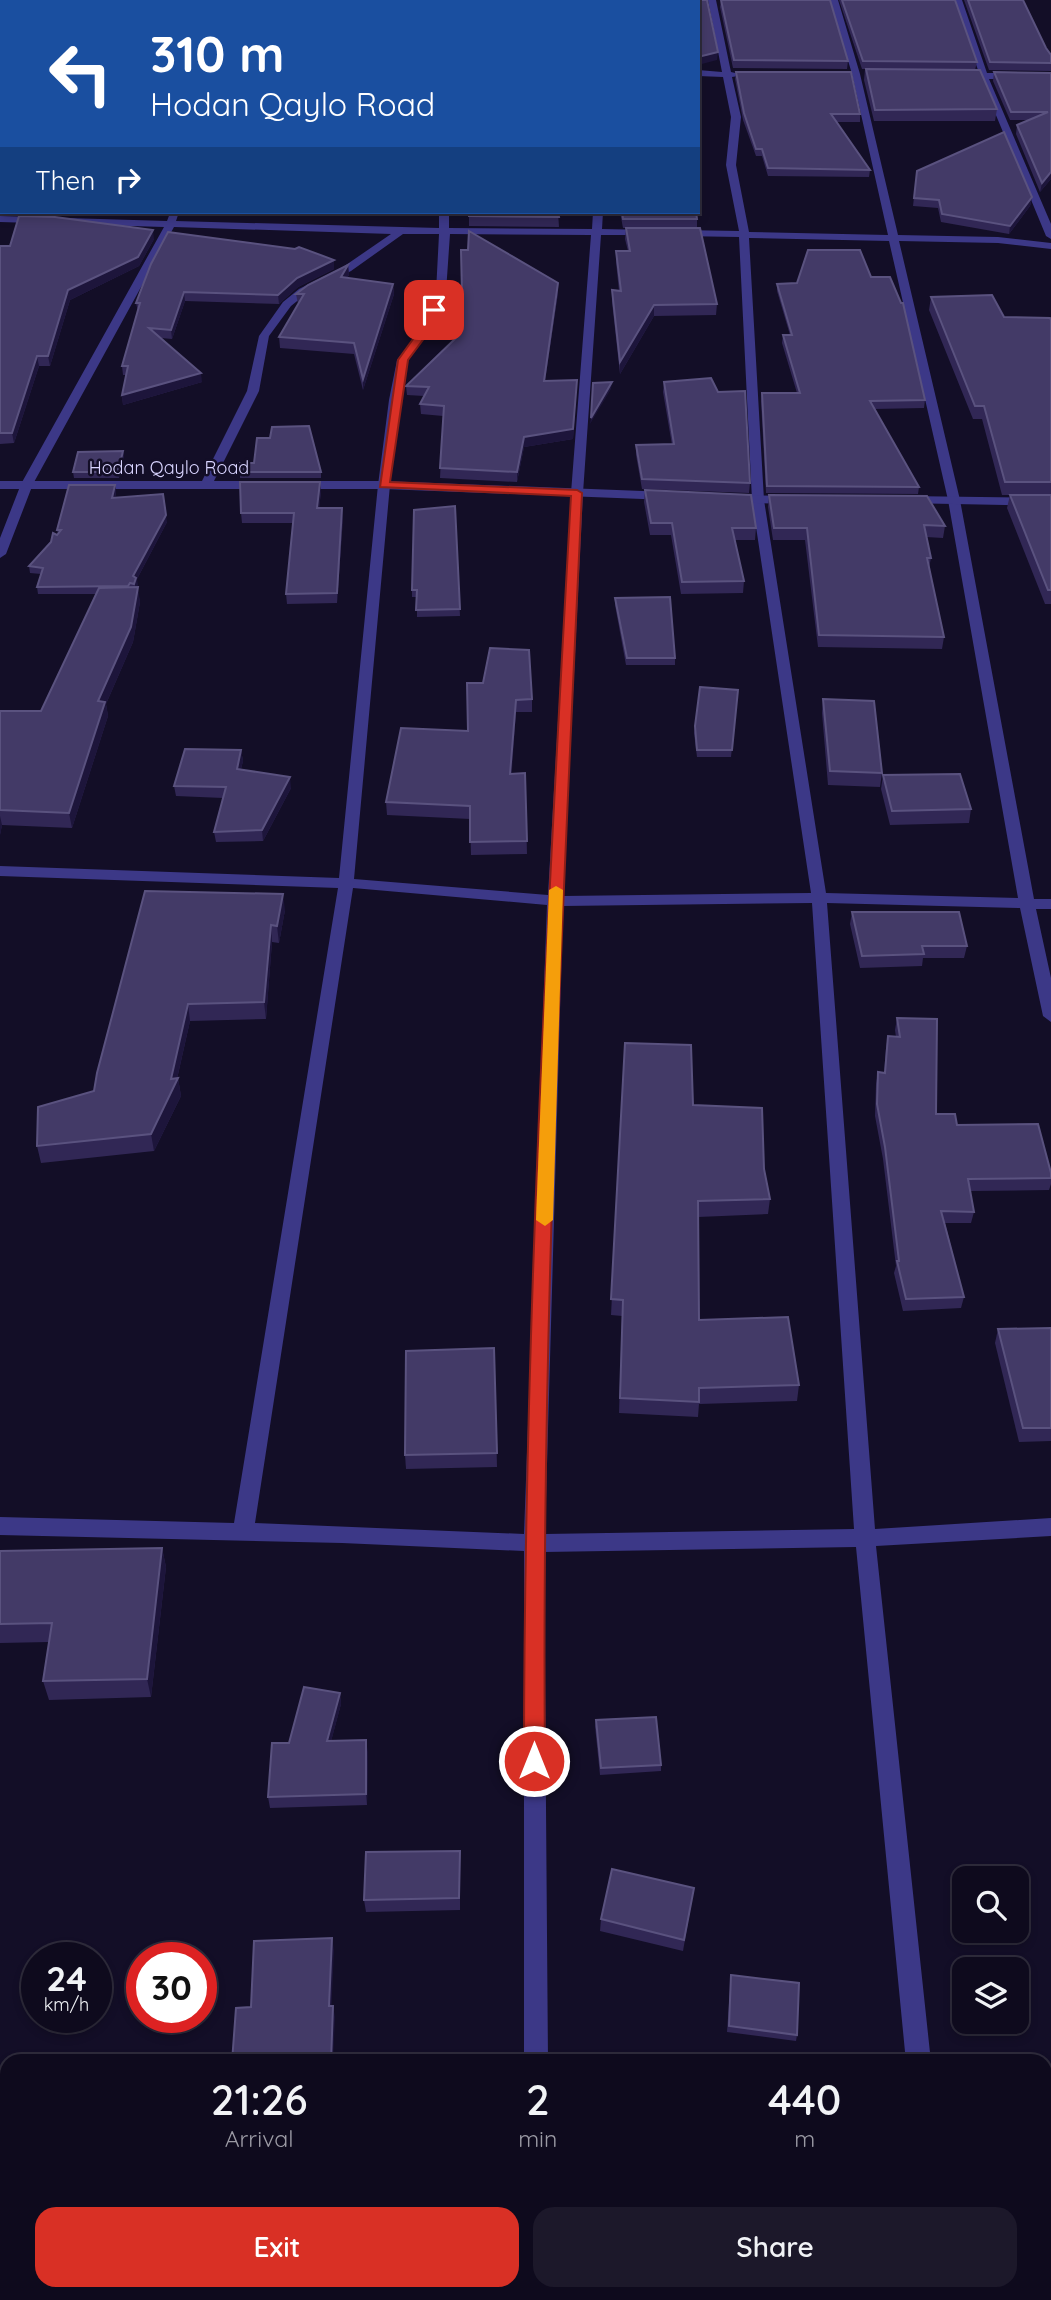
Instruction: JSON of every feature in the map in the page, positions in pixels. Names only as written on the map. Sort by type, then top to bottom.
[{"type":"street","points":[[712,0],[736,117],[731,166],[744,234],[758,500],[819,898],[865,1538],[918,2054]]},
{"type":"street","points":[[834,0],[856,74],[954,499],[1027,903],[1051,1016]]},
{"type":"street","points":[[958,0],[984,76],[1051,236]]},
{"type":"street","points":[[700,73],[751,75]]},
{"type":"street","points":[[844,74],[869,74]]},
{"type":"street","points":[[947,76],[1051,76]]},
{"type":"street","points":[[243,1533],[346,883],[384,485],[403,360],[426,329],[441,292],[444,214]]},
{"type":"street","points":[[536,2054],[534,1543],[555,901],[577,493],[597,214]]},
{"type":"street","points":[[0,219],[19,215],[172,218],[401,231],[654,232]]},
{"type":"street","points":[[0,554],[27,484],[172,218]]},
{"type":"street","points":[[206,485],[253,391],[264,336],[287,304],[303,291],[347,269],[401,231]]},
{"type":"street","points":[[667,232],[998,240],[1051,246]]},
{"type":"street","name":"Hodan Qaylo Road","points":[[0,485],[274,485]]},
{"type":"street","points":[[288,485],[384,485],[688,497]]},
{"type":"street","points":[[716,498],[800,500]]},
{"type":"street","points":[[898,499],[1051,502]]},
{"type":"street","points":[[0,871],[346,883],[555,901],[819,898],[1051,904]]},
{"type":"street","points":[[0,1526],[342,1534],[534,1543],[865,1538],[1051,1527]]},
{"type":"building","points":[[700,0],[707,0],[718,52],[700,56]]},
{"type":"building","points":[[721,0],[830,0],[848,61],[734,60]]},
{"type":"building","points":[[842,0],[955,0],[977,62],[863,61]]},
{"type":"building","points":[[968,0],[1023,0],[1051,55],[1051,63],[990,62]]},
{"type":"building","points":[[866,69],[980,70],[997,109],[875,110]]},
{"type":"building","points":[[736,72],[851,72],[860,114],[831,114],[870,170],[768,168],[762,149],[756,149],[744,113]]},
{"type":"building","points":[[994,72],[1051,73],[1051,172],[1042,183],[1017,125],[1048,112],[1011,112]]},
{"type":"building","points":[[1004,132],[1032,197],[1010,226],[942,214],[939,200],[914,198],[917,171]]},
{"type":"building","points":[[558,214],[559,217],[469,216]]},
{"type":"building","points":[[622,214],[696,214],[697,219],[623,219]]},
{"type":"building","points":[[19,216],[55,217],[153,230],[138,257],[68,290],[48,356],[37,356],[12,433],[0,433],[0,246],[10,246]]},
{"type":"building","points":[[626,228],[700,228],[717,304],[654,305],[620,362],[612,290],[621,291],[616,251],[630,251]]},
{"type":"building","points":[[469,231],[558,283],[544,381],[577,380],[573,429],[524,437],[517,472],[440,468],[444,406],[420,404],[429,387],[406,386],[459,335],[457,293],[462,293],[461,250],[468,250]]},
{"type":"building","points":[[168,232],[295,249],[299,247],[334,260],[297,278],[278,295],[184,292],[171,330],[149,328],[201,373],[122,395],[128,366],[122,366],[140,303],[136,303],[151,264]]},
{"type":"building","points":[[808,250],[860,250],[871,277],[890,277],[903,303],[925,400],[870,401],[919,487],[767,486],[762,393],[800,393],[783,335],[792,335],[777,284],[797,283]]},
{"type":"building","points":[[348,265],[341,277],[393,284],[363,379],[354,343],[279,337],[304,294],[296,294]]},
{"type":"building","points":[[992,295],[1004,317],[1051,320],[1051,482],[1005,482],[984,406],[975,406],[931,297]]},
{"type":"building","points":[[711,378],[718,392],[745,391],[750,483],[642,479],[636,445],[674,444],[664,382]]},
{"type":"building","points":[[612,382],[591,418],[593,383]]},
{"type":"building","points":[[309,426],[321,472],[240,472],[240,463],[254,463],[257,438],[270,438],[272,427]]},
{"type":"building","points":[[123,451],[118,472],[73,472],[78,452]]},
{"type":"building","points":[[240,482],[320,482],[317,508],[342,508],[337,593],[286,594],[294,513],[241,513]]},
{"type":"building","points":[[69,485],[115,485],[112,498],[163,494],[166,515],[133,576],[136,578],[134,584],[37,587],[43,568],[29,566],[51,542],[53,533],[57,535],[61,530],[57,530]]},
{"type":"building","points":[[645,490],[751,495],[756,528],[732,528],[744,581],[682,582],[672,523],[651,523]]},
{"type":"building","points":[[769,495],[927,496],[945,526],[924,525],[931,558],[927,558],[944,637],[819,635],[807,528],[774,528]]},
{"type":"building","points":[[1010,495],[1051,495],[1051,590],[1048,590]]},
{"type":"building","points":[[455,506],[460,609],[416,610],[417,590],[412,590],[414,510]]},
{"type":"building","points":[[138,587],[131,627],[98,701],[105,702],[69,813],[0,810],[0,711],[41,711],[99,588]]},
{"type":"building","points":[[670,597],[675,658],[627,658],[615,598]]},
{"type":"building","points":[[490,648],[529,650],[532,699],[516,700],[510,774],[525,773],[527,841],[470,842],[470,806],[386,802],[401,728],[468,731],[467,683],[483,683]]},
{"type":"building","points":[[700,687],[738,690],[732,750],[697,750],[695,726]]},
{"type":"building","points":[[823,699],[874,701],[882,773],[830,771]]},
{"type":"building","points":[[185,749],[241,750],[237,769],[290,777],[262,830],[214,832],[226,787],[174,786]]},
{"type":"building","points":[[960,774],[971,809],[892,811],[883,775]]},
{"type":"building","points":[[145,891],[283,894],[277,926],[271,925],[264,1002],[188,1004],[171,1079],[178,1078],[151,1134],[37,1146],[38,1107],[94,1091]]},
{"type":"building","points":[[852,912],[959,912],[967,946],[922,946],[924,954],[862,956]]},
{"type":"building","points":[[897,1018],[937,1019],[936,1114],[955,1114],[957,1125],[1038,1124],[1051,1173],[1051,1178],[968,1179],[974,1212],[941,1211],[964,1297],[906,1299],[897,1261],[885,1147],[877,1104],[878,1072],[885,1073],[888,1036],[900,1037]]},
{"type":"building","points":[[625,1043],[691,1045],[693,1105],[762,1108],[764,1169],[770,1199],[698,1201],[699,1320],[788,1317],[799,1385],[699,1388],[699,1402],[620,1398],[623,1300],[611,1299]]},
{"type":"building","points":[[1051,1328],[1051,1428],[1023,1428],[998,1329]]},
{"type":"building","points":[[494,1348],[497,1453],[405,1455],[406,1351]]},
{"type":"building","points":[[162,1548],[147,1679],[43,1681],[52,1623],[0,1624],[0,1551]]},
{"type":"building","points":[[304,1687],[340,1693],[327,1741],[366,1740],[366,1794],[268,1797],[272,1743],[289,1743]]},
{"type":"building","points":[[656,1717],[661,1765],[601,1768],[596,1720]]},
{"type":"building","points":[[460,1851],[459,1898],[364,1900],[366,1852]]},
{"type":"building","points":[[612,1869],[694,1888],[684,1940],[601,1919]]},
{"type":"building","points":[[332,1938],[329,2006],[333,2006],[331,2054],[233,2054],[236,2008],[251,2007],[254,1941]]},
{"type":"building","points":[[731,1975],[799,1983],[797,2035],[729,2026]]},
{"type":"slow traffic","points":[[545,1220],[556,890]]},
{"type":"route","points":[[434,310],[426,329],[403,360],[384,485],[577,493],[555,901],[534,1543],[534,1761]]}]
